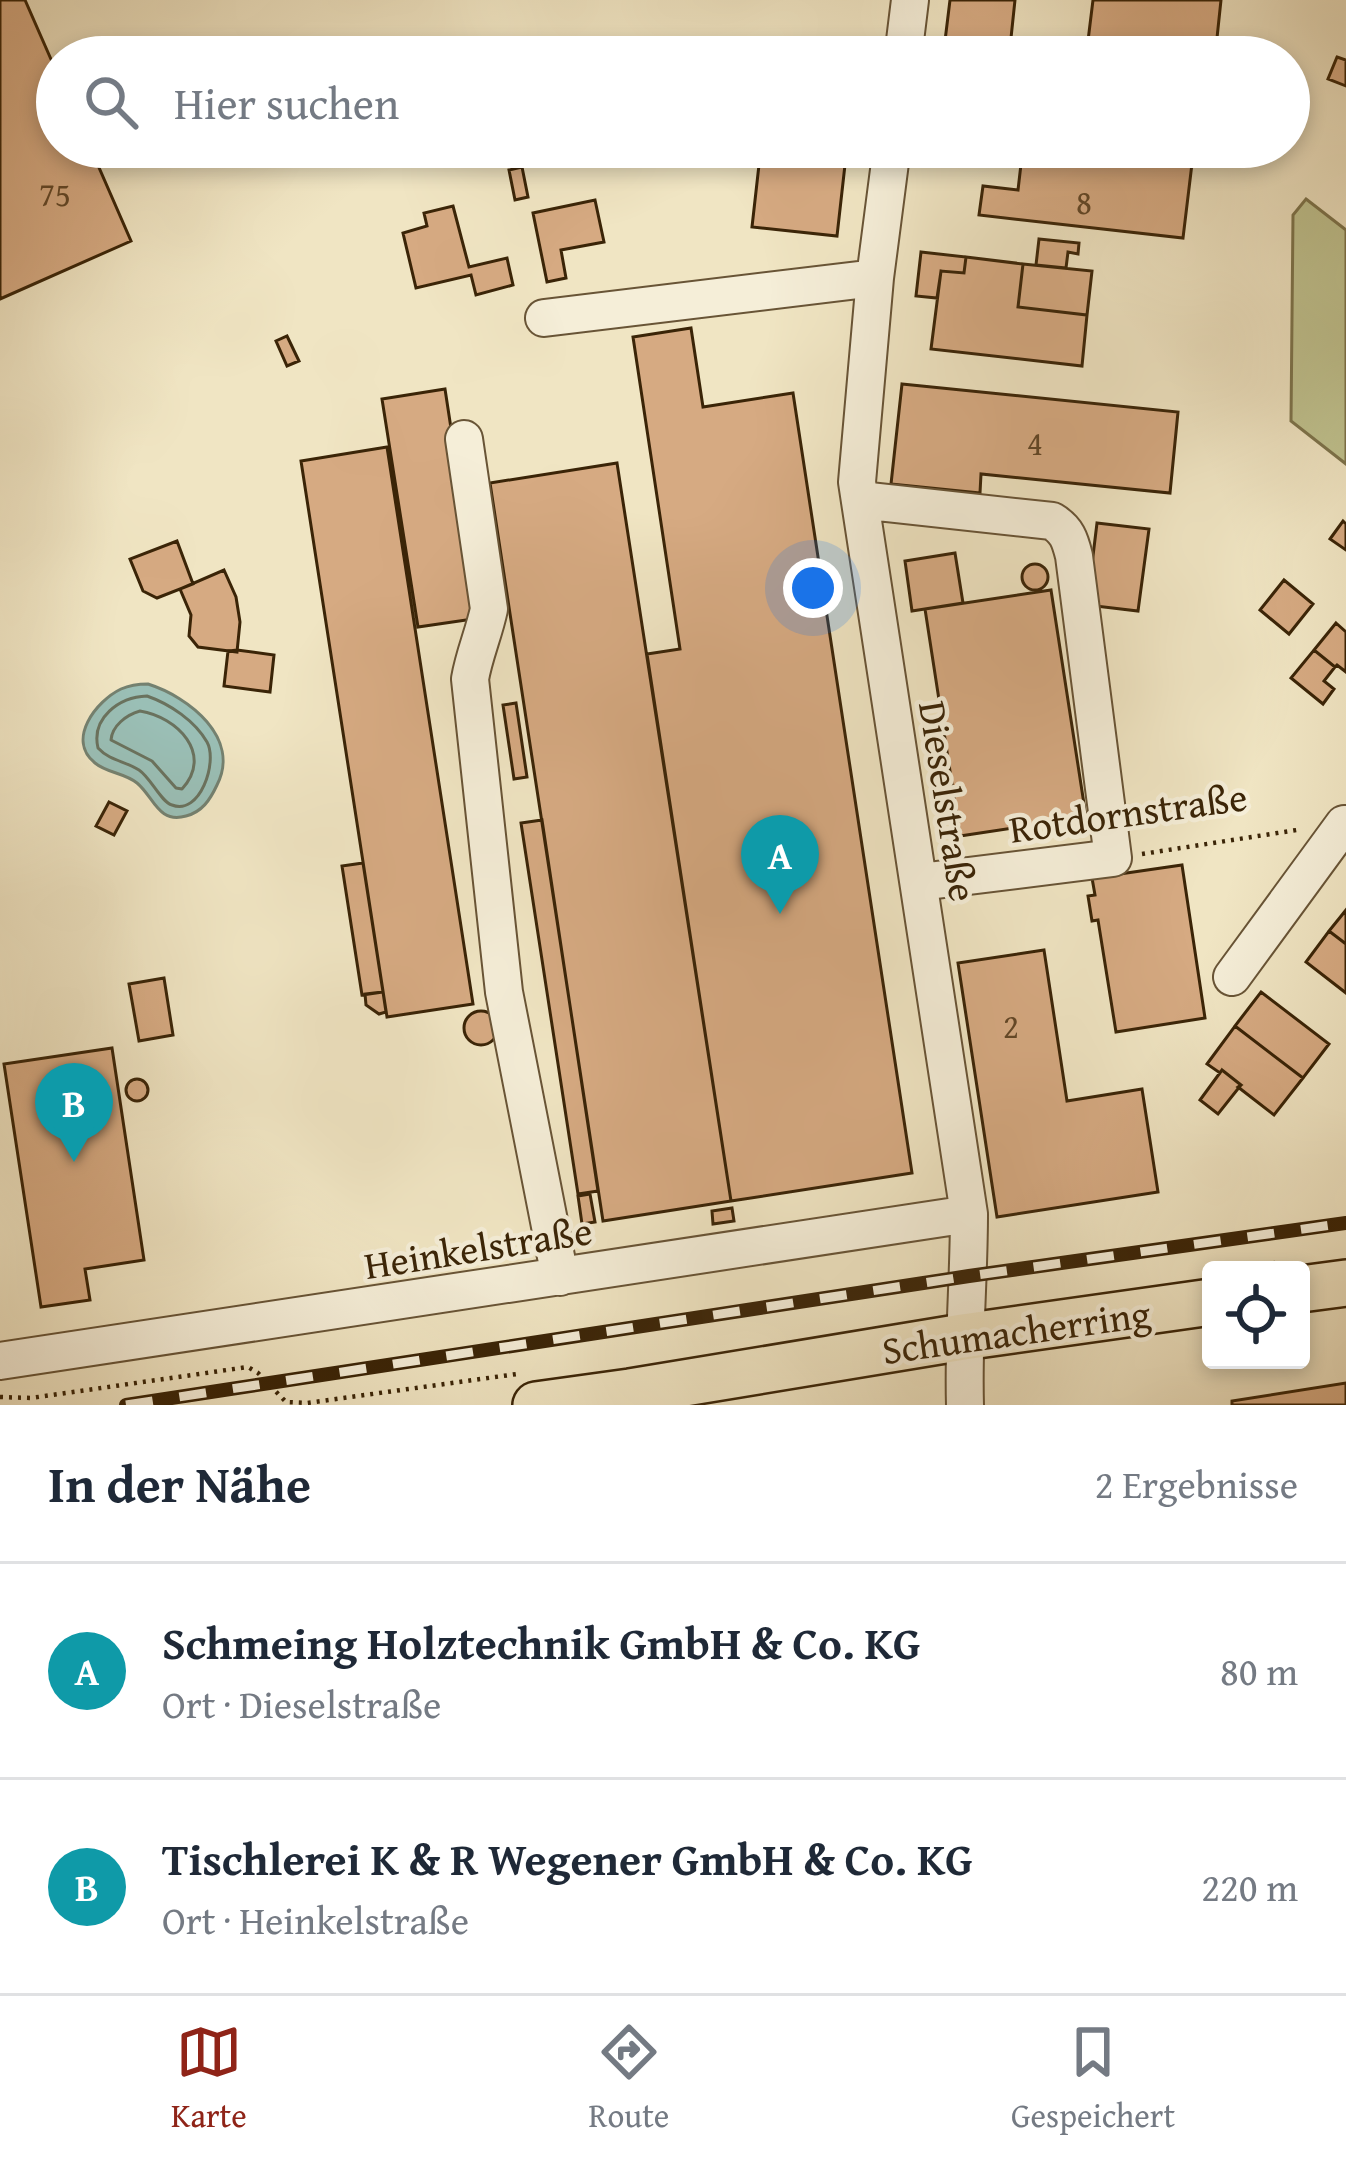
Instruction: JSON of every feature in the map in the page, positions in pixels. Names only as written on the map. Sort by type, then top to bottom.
[{"type":"main road","points":[[1310,1288],[1346,1283]]},
{"type":"main road","name":"Schumacherring","points":[[527,1389],[630,1392],[1202,1303]]},
{"type":"street","points":[[906,36],[910,0]]},
{"type":"street","name":"Dieselstraße","points":[[889,168],[857,482],[969,1214],[965,1405]]},
{"type":"street","points":[[544,318],[875,278]]},
{"type":"street","points":[[464,440],[489,609],[470,679],[504,992],[560,1277]]},
{"type":"street","points":[[860,500],[1052,521],[1063,527],[1074,556],[1113,858]]},
{"type":"street","points":[[1232,976],[1340,824]]},
{"type":"street","name":"Rotdornstraße","points":[[920,882],[1113,858]]},
{"type":"street","name":"Heinkelstraße","points":[[0,1361],[476,1276],[560,1277],[969,1214]]},
{"type":"path","name":"Rotdornstraße","points":[[1113,858],[1340,824]]},
{"type":"path","points":[[0,1397],[31,1398],[248,1367],[286,1402],[527,1389]]},
{"type":"green space","points":[[1306,199],[1346,230],[1346,464],[1291,421],[1293,215]]},
{"type":"water","points":[[148,684],[194,709],[217,736],[222,751],[223,768],[211,796],[186,816],[163,813],[137,783],[95,763],[83,743],[88,722],[102,702],[124,688]]},
{"type":"building","points":[[0,0],[25,0],[41,36],[36,36],[36,168],[99,168],[131,241],[0,299]]},
{"type":"building","points":[[950,0],[1015,0],[1011,36],[946,36]]},
{"type":"building","points":[[1093,0],[1221,0],[1217,36],[1089,36]]},
{"type":"building","points":[[1337,57],[1346,60],[1346,86],[1328,79]]},
{"type":"building","points":[[522,168],[528,197],[515,200],[509,170]]},
{"type":"building","points":[[759,168],[845,168],[837,236],[752,227]]},
{"type":"building","points":[[1021,168],[1191,168],[1183,238],[979,215],[983,186],[1018,190]]},
{"type":"building","points":[[595,200],[604,242],[561,250],[566,278],[547,282],[533,213]]},
{"type":"building","points":[[453,206],[469,267],[507,258],[513,285],[476,295],[471,275],[416,288],[403,233],[427,226],[424,213]]},
{"type":"building","points":[[1039,239],[1079,243],[1078,254],[1068,252],[1066,268],[1036,265]]},
{"type":"building","points":[[921,252],[966,257],[964,273],[941,271],[937,298],[916,296]]},
{"type":"building","points":[[966,257],[1023,264],[1018,307],[1087,315],[1082,366],[931,349],[941,271],[964,273]]},
{"type":"building","points":[[1023,264],[1092,271],[1087,315],[1018,307]]},
{"type":"building","points":[[691,328],[703,407],[793,393],[912,1173],[731,1201],[647,654],[680,649],[633,337]]},
{"type":"building","points":[[287,336],[299,361],[287,366],[276,341]]},
{"type":"building","points":[[902,384],[1178,412],[1170,493],[981,474],[980,493],[891,484]]},
{"type":"building","points":[[445,389],[480,618],[418,627],[382,399]]},
{"type":"building","points":[[387,447],[473,1004],[387,1017],[301,461]]},
{"type":"building","points":[[617,463],[731,1201],[603,1221],[490,483]]},
{"type":"building","points":[[1343,521],[1346,524],[1346,550],[1330,539]]},
{"type":"building","points":[[1097,523],[1149,529],[1138,611],[1087,605]]},
{"type":"building","points":[[177,541],[193,584],[157,598],[143,591],[130,559]]},
{"type":"building","points":[[955,553],[963,603],[912,611],[905,561]]},
{"type":"building","points":[[1035,564],[1045,567],[1045,587],[1035,590],[1025,587],[1022,577],[1025,567]]},
{"type":"building","points":[[224,570],[240,622],[237,652],[198,647],[189,636],[191,615],[180,589]]},
{"type":"building","points":[[1284,580],[1313,604],[1289,634],[1260,610]]},
{"type":"building","points":[[1051,590],[1086,817],[960,836],[925,609]]},
{"type":"building","points":[[1336,623],[1346,632],[1346,672],[1314,650]]},
{"type":"building","points":[[1314,650],[1335,667],[1324,681],[1334,689],[1323,704],[1291,678]]},
{"type":"building","points":[[228,651],[274,655],[270,692],[224,686]]},
{"type":"building","points":[[516,703],[527,777],[514,779],[503,705]]},
{"type":"building","points":[[109,802],[127,811],[114,835],[96,826]]},
{"type":"building","points":[[542,820],[598,1191],[578,1194],[521,823]]},
{"type":"building","points":[[363,863],[383,992],[362,995],[342,866]]},
{"type":"building","points":[[1182,865],[1205,1018],[1116,1032],[1098,920],[1092,921],[1088,896],[1095,895],[1092,878]]},
{"type":"building","points":[[1346,910],[1346,944],[1329,931]]},
{"type":"building","points":[[1329,931],[1346,944],[1346,993],[1306,962]]},
{"type":"building","points":[[1044,950],[1067,1101],[1142,1089],[1158,1192],[997,1217],[958,963]]},
{"type":"building","points":[[164,978],[173,1035],[139,1041],[129,984]]},
{"type":"building","points":[[383,992],[386,1012],[379,1014],[366,1005],[365,994]]},
{"type":"building","points":[[1261,992],[1329,1044],[1303,1078],[1235,1026]]},
{"type":"building","points":[[481,1011],[493,1016],[498,1028],[493,1040],[481,1045],[469,1040],[464,1028],[469,1016]]},
{"type":"building","points":[[1235,1026],[1303,1078],[1274,1115],[1222,1070],[1207,1064]]},
{"type":"building","points":[[112,1048],[144,1260],[85,1269],[90,1300],[41,1307],[4,1064]]},
{"type":"building","points":[[1222,1070],[1241,1085],[1218,1114],[1200,1100]]},
{"type":"building","points":[[137,1079],[148,1090],[137,1101],[126,1090]]},
{"type":"building","points":[[590,1194],[595,1222],[582,1224],[578,1196]]},
{"type":"building","points":[[732,1208],[734,1221],[713,1224],[712,1211]]},
{"type":"building","points":[[1346,1383],[1346,1405],[1232,1405],[1232,1401]]},
{"type":"railway","points":[[126,1405],[1346,1223]]},
{"type":"place","name":"Schmeing Holztechnik GmbH & Co. KG","points":[[780,914]]},
{"type":"place","name":"Tischlerei K & R Wegener GmbH & Co. KG","points":[[74,1162]]}]
